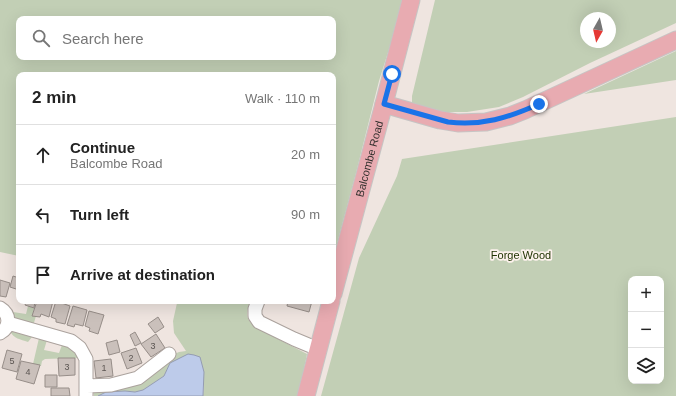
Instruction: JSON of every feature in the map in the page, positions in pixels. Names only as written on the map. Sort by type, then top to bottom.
[{"type":"main road","name":"Balcombe Road","points":[[336,283],[411,0]]},
{"type":"main road","points":[[384,104],[448,122],[471,123],[492,121],[525,110],[676,40]]},
{"type":"main road","points":[[306,396],[330,304]]},
{"type":"street","points":[[257,304],[255,316],[259,322],[318,349]]},
{"type":"street","points":[[0,308],[5,311],[7,315],[4,328],[71,341],[80,348],[86,359],[86,391],[138,378],[169,354]]},
{"type":"green space","points":[[0,0],[402,0],[395,30],[379,81],[336,248],[336,72],[16,72],[16,255],[0,252]]},
{"type":"green space","points":[[435,0],[676,0],[676,23],[590,63],[523,97],[499,107],[467,112],[439,112],[412,105],[412,96]]},
{"type":"green space","points":[[676,51],[676,80],[584,94]]},
{"type":"green space","name":"Forge Wood","points":[[676,117],[676,396],[321,396],[359,258],[397,176],[402,159]]},
{"type":"green space","points":[[177,304],[249,304],[247,313],[248,319],[253,325],[307,354],[298,396],[203,396],[204,385],[170,363],[164,376],[143,390],[135,392],[106,392],[98,396],[94,396],[93,390],[111,390],[172,355],[186,351],[174,333],[173,321]]},
{"type":"green space","points":[[28,306],[34,308],[33,315],[36,316],[33,326],[14,320],[13,312],[26,314]]},
{"type":"green space","points":[[10,331],[32,337],[28,342],[15,337]]},
{"type":"green space","points":[[39,338],[47,340],[44,350],[59,353],[62,345],[72,350],[78,358],[45,359],[42,361],[41,366],[33,364]]},
{"type":"water","points":[[188,354],[200,357],[204,372],[203,396],[98,396],[106,392],[135,392],[143,390],[164,376],[170,363]]},
{"type":"building","points":[[13,276],[16,277],[16,289],[10,287]]},
{"type":"building","points":[[0,280],[10,283],[6,297],[0,296]]},
{"type":"building","points":[[25,304],[35,304],[34,308]]},
{"type":"building","points":[[36,304],[52,304],[49,317],[41,314],[40,317],[32,316]]},
{"type":"building","points":[[55,304],[64,304],[70,306],[65,324],[56,322],[56,319],[51,317]]},
{"type":"building","points":[[287,304],[311,304],[309,312],[287,306]]},
{"type":"building","points":[[73,306],[87,310],[83,326],[75,324],[74,327],[67,325]]},
{"type":"building","points":[[89,311],[104,315],[98,334],[89,331],[90,328],[85,326]]},
{"type":"building","points":[[158,317],[164,327],[155,333],[148,324]]},
{"type":"building","points":[[135,332],[141,343],[135,346],[130,335]]},
{"type":"building","points":[[156,334],[165,348],[151,357],[141,344]]},
{"type":"building","points":[[117,340],[120,352],[109,355],[106,343]]},
{"type":"building","points":[[136,348],[142,363],[127,369],[121,353]]},
{"type":"building","points":[[7,350],[22,354],[17,372],[2,368]]},
{"type":"building","points":[[58,358],[75,358],[75,375],[59,376]]},
{"type":"building","points":[[111,359],[113,376],[96,378],[94,361]]},
{"type":"building","points":[[21,361],[40,365],[34,384],[16,379]]},
{"type":"building","points":[[45,375],[57,375],[57,387],[45,387]]},
{"type":"building","points":[[51,388],[69,388],[70,396],[51,396]]},
{"type":"route","points":[[392,74],[384,104],[448,122],[486,122],[510,116],[539,104]]}]
